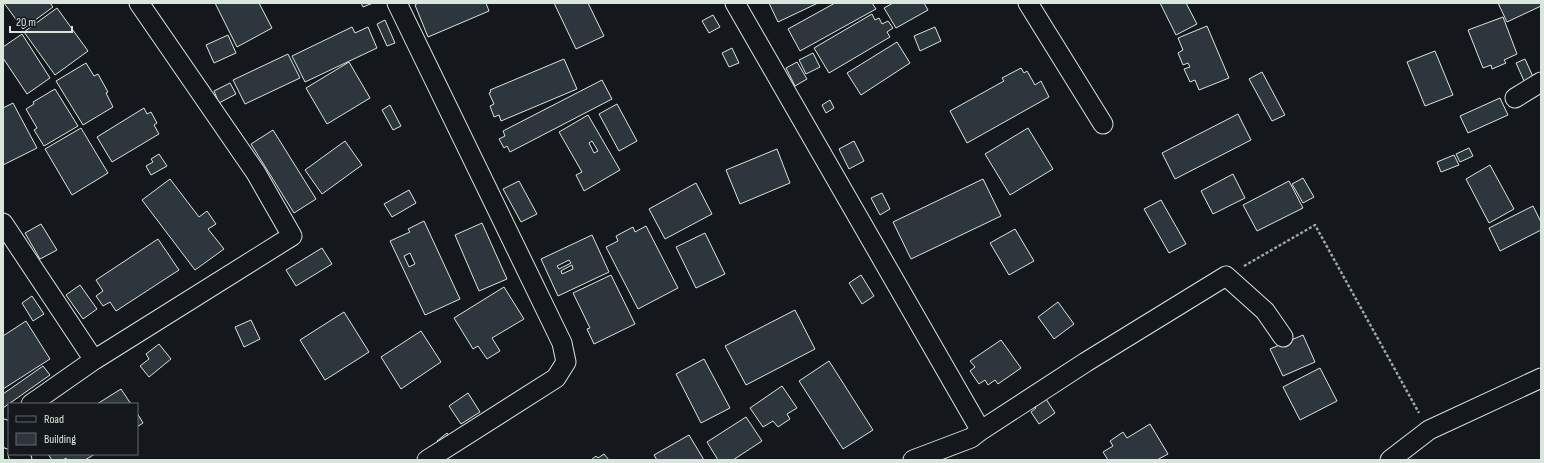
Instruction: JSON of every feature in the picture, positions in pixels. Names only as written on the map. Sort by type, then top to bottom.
[{"type":"street","points":[[32,403],[94,360],[292,236],[256,173],[140,3]]},
{"type":"street","points":[[397,3],[562,343],[566,362],[556,378],[427,460]]},
{"type":"street","points":[[735,3],[980,431]]},
{"type":"street","points":[[1028,3],[1103,124]]},
{"type":"street","points":[[1515,98],[1541,82]]},
{"type":"street","points":[[3,223],[94,360]]},
{"type":"street","points":[[913,460],[971,438],[1086,362],[1226,276],[1265,311],[1283,337]]},
{"type":"street","points":[[1390,460],[1428,430],[1541,378]]},
{"type":"path","points":[[1226,276],[1315,225],[1428,430]]},
{"type":"building","points":[[4,3],[50,3],[53,7],[23,29]]},
{"type":"building","points":[[215,3],[259,3],[272,28],[237,47]]},
{"type":"building","points":[[361,3],[373,3],[363,7]]},
{"type":"building","points":[[418,3],[486,3],[489,11],[428,37],[415,5]]},
{"type":"building","points":[[554,3],[588,3],[604,36],[576,49]]},
{"type":"building","points":[[769,3],[818,3],[778,22]]},
{"type":"building","points":[[835,3],[872,3],[876,9],[800,51],[788,29]]},
{"type":"building","points":[[893,3],[924,3],[928,10],[896,28],[884,8]]},
{"type":"building","points":[[1160,3],[1186,3],[1197,24],[1176,35]]},
{"type":"building","points":[[1498,3],[1541,3],[1541,6],[1507,22]]},
{"type":"building","points":[[57,8],[88,51],[55,75],[24,32]]},
{"type":"building","points":[[872,14],[875,20],[879,18],[882,24],[888,21],[893,28],[887,32],[890,37],[829,73],[814,48]]},
{"type":"building","points":[[713,15],[720,27],[709,33],[702,21]]},
{"type":"building","points":[[1503,17],[1517,54],[1504,60],[1506,63],[1492,69],[1491,65],[1483,68],[1468,30]]},
{"type":"building","points":[[385,20],[395,43],[387,46],[377,24]]},
{"type":"building","points":[[1207,26],[1229,78],[1199,90],[1195,80],[1190,82],[1184,69],[1190,67],[1188,63],[1183,65],[1178,53],[1183,50],[1178,38]]},
{"type":"building","points":[[352,27],[355,33],[368,27],[377,48],[305,82],[292,56]]},
{"type":"building","points":[[935,27],[941,41],[920,51],[914,36]]},
{"type":"building","points":[[22,34],[50,78],[27,94],[3,58],[3,47]]},
{"type":"building","points":[[228,35],[236,53],[214,63],[206,45]]},
{"type":"building","points":[[897,42],[910,63],[861,95],[847,73]]},
{"type":"building","points":[[732,48],[739,63],[729,67],[722,53]]},
{"type":"building","points":[[1435,51],[1453,95],[1425,106],[1407,62]]},
{"type":"building","points":[[813,53],[820,67],[806,74],[799,60]]},
{"type":"building","points":[[288,54],[300,78],[245,104],[233,80]]},
{"type":"building","points":[[564,59],[577,89],[501,121],[499,115],[494,117],[490,106],[494,104],[489,93],[491,92],[490,90]]},
{"type":"building","points":[[1525,59],[1534,79],[1525,83],[1516,63]]},
{"type":"building","points":[[349,62],[370,98],[327,124],[306,88]]},
{"type":"building","points":[[797,62],[807,79],[795,86],[786,68]]},
{"type":"building","points":[[86,63],[94,76],[98,74],[108,92],[106,93],[113,107],[83,125],[56,81]]},
{"type":"building","points":[[1021,68],[1024,73],[1027,71],[1035,85],[1041,81],[1049,97],[967,143],[950,111],[1004,81],[1002,78]]},
{"type":"building","points":[[1262,72],[1285,115],[1272,121],[1249,79]]},
{"type":"building","points":[[602,80],[612,99],[510,152],[507,146],[504,148],[499,139],[505,136],[503,131]]},
{"type":"building","points":[[230,83],[236,94],[219,103],[214,91]]},
{"type":"building","points":[[55,89],[78,126],[44,146],[34,130],[37,128],[26,109],[34,104],[33,102]]},
{"type":"building","points":[[1500,98],[1508,115],[1468,133],[1460,116]]},
{"type":"building","points":[[830,100],[834,108],[826,113],[822,105]]},
{"type":"building","points":[[13,103],[37,148],[3,165],[3,108]]},
{"type":"building","points":[[617,104],[637,141],[619,151],[599,114]]},
{"type":"building","points":[[390,105],[401,126],[393,130],[382,110]]},
{"type":"building","points":[[144,108],[147,114],[151,112],[157,123],[154,125],[159,134],[112,162],[97,137]]},
{"type":"building","points":[[1238,114],[1251,140],[1175,179],[1162,153]]},
{"type":"building","points":[[588,115],[620,170],[584,191],[576,175],[582,172],[559,132]],"holes":[[[592,141],[598,151],[594,153],[589,143]]]},
{"type":"building","points":[[81,128],[108,173],[72,195],[45,149]]},
{"type":"building","points":[[1028,128],[1053,169],[1010,195],[985,154]]},
{"type":"building","points":[[273,130],[316,199],[294,213],[251,144]]},
{"type":"building","points":[[345,141],[362,165],[322,194],[305,170]]},
{"type":"building","points":[[854,141],[864,161],[849,169],[839,149]]},
{"type":"building","points":[[1469,148],[1473,156],[1460,162],[1456,154]]},
{"type":"building","points":[[777,149],[790,183],[740,204],[726,170]]},
{"type":"building","points":[[159,154],[167,166],[151,175],[146,166],[153,162],[151,159]]},
{"type":"building","points":[[1454,155],[1459,165],[1441,172],[1437,162]]},
{"type":"building","points":[[1490,165],[1514,209],[1489,223],[1466,179]]},
{"type":"building","points":[[1233,174],[1245,198],[1213,214],[1201,191]]},
{"type":"building","points":[[1303,178],[1314,197],[1303,203],[1292,184]]},
{"type":"building","points":[[170,179],[199,217],[207,211],[216,224],[208,229],[224,249],[195,270],[142,200]]},
{"type":"building","points":[[983,179],[1001,216],[911,259],[893,222]]},
{"type":"building","points":[[519,181],[537,214],[521,222],[503,189]]},
{"type":"building","points":[[1289,181],[1303,208],[1257,231],[1243,205]]},
{"type":"building","points":[[696,183],[712,214],[665,239],[649,209]]},
{"type":"building","points":[[409,190],[416,203],[392,217],[384,204]]},
{"type":"building","points":[[882,193],[890,209],[880,215],[871,198]]},
{"type":"building","points":[[1161,200],[1186,244],[1169,253],[1144,209]]},
{"type":"building","points":[[1533,206],[1541,222],[1541,230],[1500,251],[1489,228]]},
{"type":"building","points":[[424,221],[460,299],[425,315],[390,241],[410,232],[408,229]],"holes":[[[410,253],[415,264],[409,267],[404,256]]]},
{"type":"building","points":[[482,223],[507,279],[479,291],[455,235]]},
{"type":"building","points":[[41,224],[57,250],[40,259],[25,233]]},
{"type":"building","points":[[646,226],[678,288],[638,309],[606,247],[618,241],[616,236],[633,227],[635,232]]},
{"type":"building","points":[[1015,229],[1034,261],[1009,275],[990,243]]},
{"type":"building","points":[[705,233],[725,274],[696,288],[676,247]]},
{"type":"building","points":[[592,235],[609,272],[558,296],[541,259]],"holes":[[[569,260],[571,263],[559,269],[557,266]],[[572,265],[573,269],[562,274],[561,271]]]},
{"type":"building","points":[[158,239],[179,270],[116,311],[110,302],[103,306],[96,296],[103,291],[96,280]]},
{"type":"building","points":[[322,248],[332,264],[296,286],[286,270]]},
{"type":"building","points":[[611,275],[635,324],[594,344],[587,329],[590,328],[573,293]]},
{"type":"building","points":[[861,275],[874,296],[862,304],[849,283]]},
{"type":"building","points":[[80,285],[97,309],[83,319],[66,295]]},
{"type":"building","points":[[504,287],[524,319],[492,338],[500,351],[487,359],[478,346],[473,349],[454,318]]},
{"type":"building","points":[[32,296],[44,314],[33,321],[22,303]]},
{"type":"building","points":[[1058,302],[1074,324],[1054,339],[1038,317]]},
{"type":"building","points":[[795,310],[815,349],[746,385],[725,346]]},
{"type":"building","points":[[344,312],[369,352],[325,380],[300,340]]},
{"type":"building","points":[[251,320],[260,339],[244,347],[235,327]]},
{"type":"building","points":[[26,321],[50,359],[3,389],[3,336]]},
{"type":"building","points":[[421,331],[441,362],[401,389],[381,357]]},
{"type":"building","points":[[1303,335],[1315,362],[1283,376],[1270,349]]},
{"type":"building","points":[[1001,340],[1021,368],[998,384],[995,380],[988,385],[985,380],[979,384],[970,371],[975,367],[970,361]]},
{"type":"building","points":[[159,344],[171,359],[149,377],[140,366],[149,359],[146,354]]},
{"type":"building","points":[[704,359],[730,408],[701,423],[676,374]]},
{"type":"building","points":[[829,361],[873,430],[843,449],[799,381]]},
{"type":"building","points":[[43,366],[50,375],[8,403],[3,408],[3,394]]},
{"type":"building","points":[[1320,368],[1337,401],[1300,420],[1283,387]]},
{"type":"building","points":[[782,386],[797,408],[787,414],[790,419],[778,427],[773,421],[763,427],[750,408]]},
{"type":"building","points":[[121,389],[130,403],[99,403]]},
{"type":"building","points":[[468,393],[480,412],[461,424],[449,406]]},
{"type":"building","points":[[1046,399],[1055,413],[1039,424],[1031,412]]},
{"type":"building","points":[[138,415],[143,423],[138,426]]},
{"type":"building","points":[[746,417],[762,441],[733,460],[718,460],[707,442]]},
{"type":"building","points":[[1150,424],[1168,454],[1157,460],[1108,460],[1103,452],[1113,446],[1110,441],[1123,432],[1127,438]]},
{"type":"building","points":[[447,433],[452,440],[442,448],[437,441]]},
{"type":"building","points":[[689,435],[704,460],[657,460],[654,455]]},
{"type":"building","points":[[604,454],[609,460],[591,460],[596,456],[598,458]]},
{"type":"building","points":[[49,455],[93,455],[85,460],[67,460],[66,458],[63,460],[52,460]]}]
